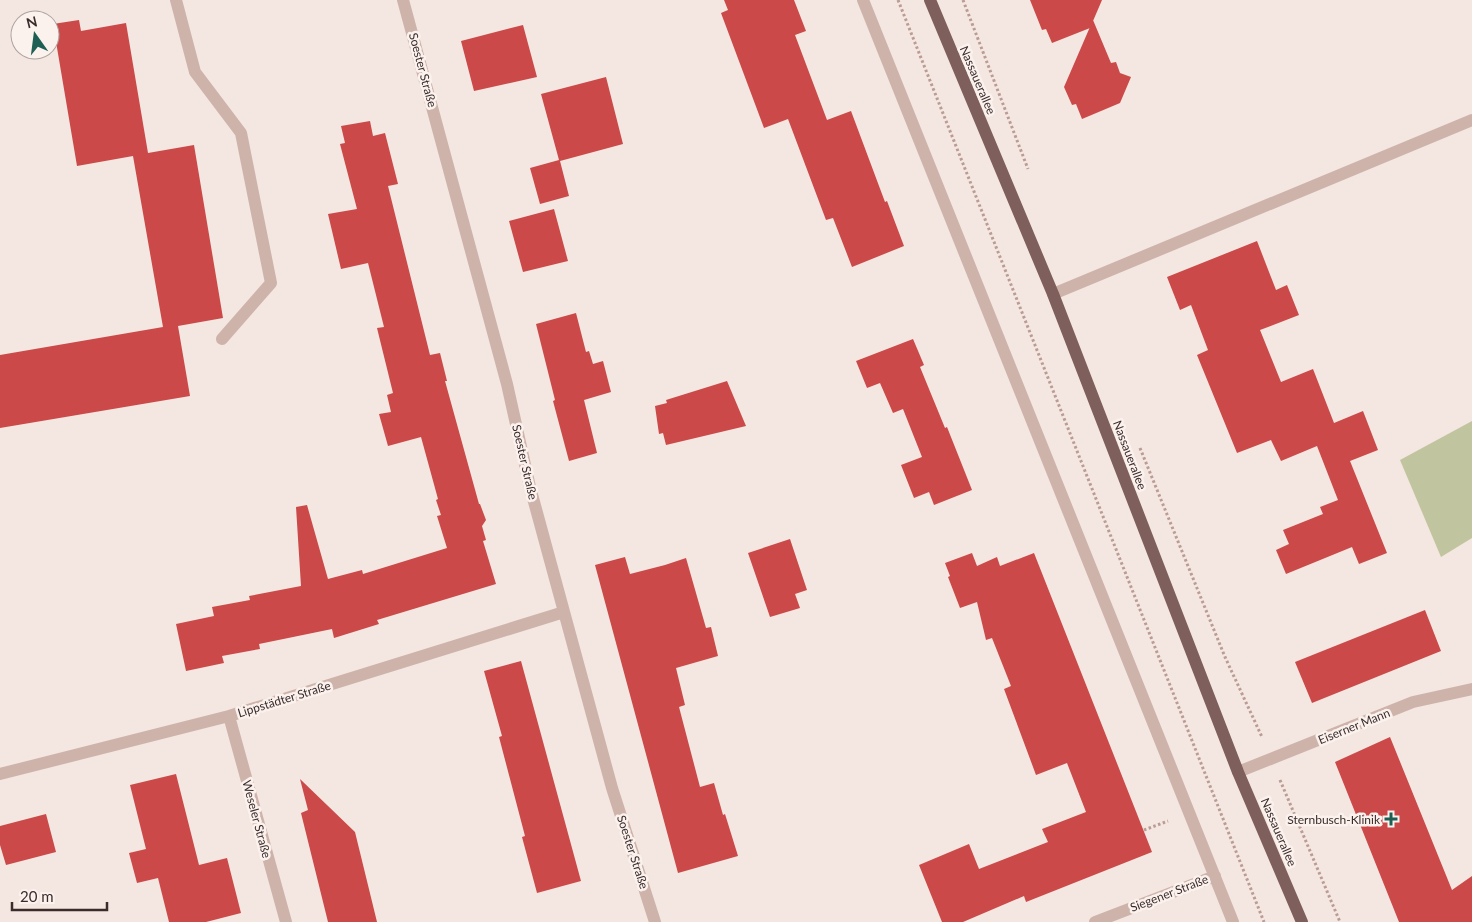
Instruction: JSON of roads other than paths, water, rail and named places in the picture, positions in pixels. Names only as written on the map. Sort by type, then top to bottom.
[{"type":"main road","name":"Nassauerallee","points":[[930,0],[1053,294],[1238,772],[1302,922]]},
{"type":"street","points":[[176,0],[196,72],[241,134],[271,282],[222,339]]},
{"type":"street","name":"Soester Straße","points":[[403,0],[507,384],[530,487],[612,788],[655,922]]},
{"type":"street","points":[[863,0],[1233,922]]},
{"type":"street","points":[[1053,294],[1472,120]]},
{"type":"street","name":"Lippstädter Straße","points":[[0,774],[229,716],[564,612]]},
{"type":"street","name":"Eiserner Mann","points":[[1238,772],[1413,702],[1472,689]]},
{"type":"street","name":"Weseler Straße","points":[[229,716],[286,922]]},
{"type":"street","name":"Siegener Straße","points":[[1095,922],[1215,876]]},
{"type":"place","name":"Sternbusch-Klinik","points":[[1391,819]]}]
